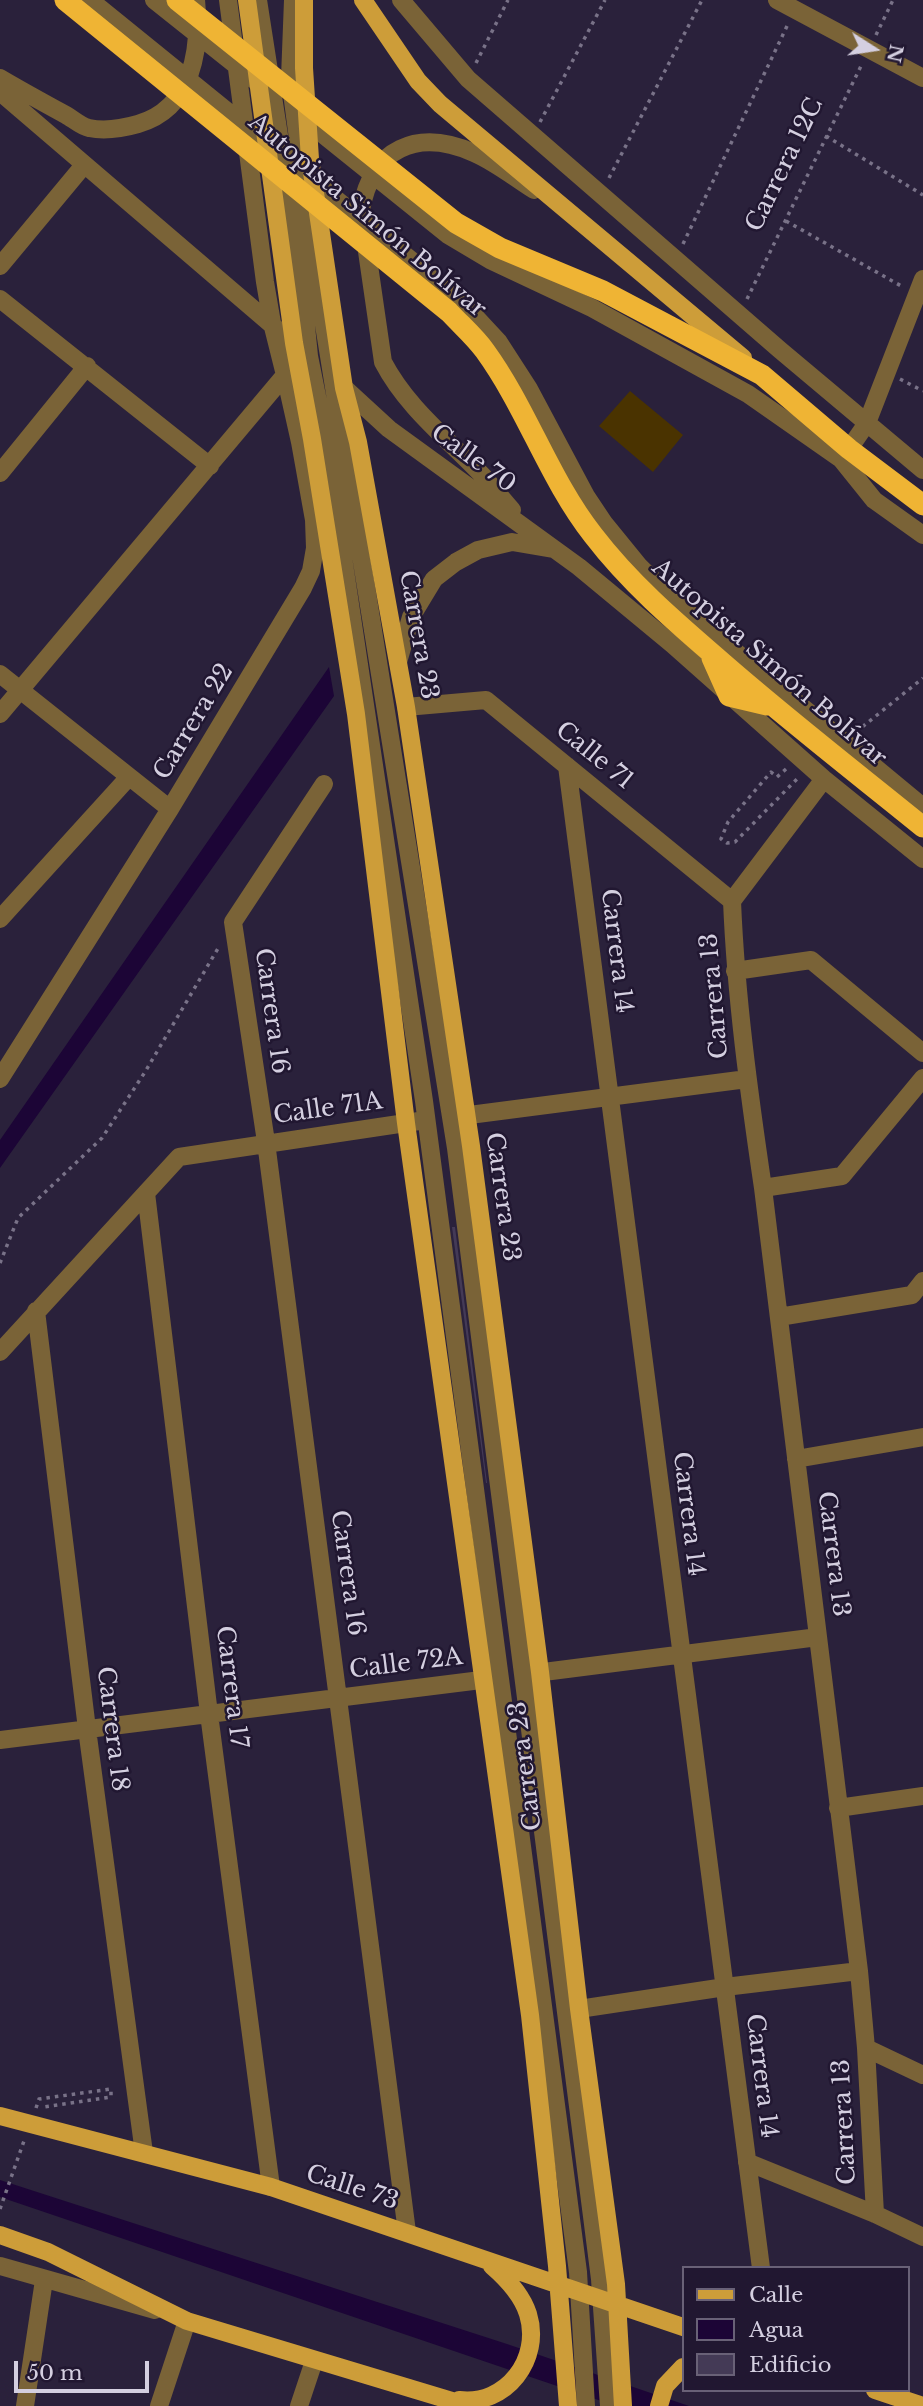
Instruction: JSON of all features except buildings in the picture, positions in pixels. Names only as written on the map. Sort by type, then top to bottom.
[{"type":"highway","name":"Autopista Simón Bolívar","points":[[65,0],[449,312],[485,351],[516,402],[571,505],[598,529],[630,579],[669,618],[772,706],[923,827]]},
{"type":"highway","name":"Autopista Simón Bolívar","points":[[177,0],[456,223],[500,248],[603,291],[685,346],[762,375],[849,449],[923,505]]},
{"type":"highway","points":[[709,651],[729,696],[772,706]]},
{"type":"main road","name":"Carrera 23","points":[[247,0],[297,365],[312,439],[356,714],[406,1123],[492,1678],[559,2285],[568,2406]]},
{"type":"main road","name":"Carrera 23","points":[[304,0],[304,68],[310,159],[337,382],[358,442],[406,706],[531,1673],[579,2009],[610,2311],[623,2406]]},
{"type":"main road","points":[[363,0],[418,81],[440,104],[762,375]]},
{"type":"main road","name":"Calle 73","points":[[0,2116],[271,2187],[559,2285],[580,2301],[610,2311],[682,2327]]},
{"type":"main road","points":[[0,2235],[48,2252],[181,2318],[441,2402],[471,2404],[497,2394],[510,2384],[524,2366],[531,2338],[524,2304],[514,2289],[487,2261]]},
{"type":"main road","points":[[659,2406],[664,2386],[682,2368]]},
{"type":"main road","points":[[881,2392],[923,2406]]},
{"type":"street","points":[[90,0],[459,299],[498,341],[529,389],[586,496],[598,529],[679,605],[923,807]]},
{"type":"street","points":[[154,0],[448,235],[490,260],[592,308],[685,346],[841,459],[874,500],[923,536]]},
{"type":"street","points":[[0,78],[88,128],[125,128],[151,121],[172,104],[185,87],[197,48],[196,0]]},
{"type":"street","name":"Carrera 23","points":[[228,0],[272,323],[297,365]]},
{"type":"street","points":[[258,0],[301,277],[297,365],[325,436],[366,699],[426,1120],[492,1678],[547,2027],[580,2301],[586,2406]]},
{"type":"street","points":[[293,0],[290,78],[337,382],[459,1116]]},
{"type":"street","points":[[777,0],[923,78]]},
{"type":"street","points":[[404,1],[468,79],[740,313],[780,351],[923,470]]},
{"type":"street","points":[[0,92],[294,343]]},
{"type":"street","points":[[529,530],[484,477],[416,411],[383,362],[361,209],[365,190],[373,173],[393,151],[412,144],[431,142],[474,153],[573,215]]},
{"type":"street","points":[[0,267],[84,165]]},
{"type":"street","points":[[849,449],[867,423],[920,287]]},
{"type":"street","points":[[0,299],[210,466]]},
{"type":"street","points":[[0,715],[297,365]]},
{"type":"street","name":"Calle 70","points":[[297,365],[337,382],[389,429],[558,550],[672,644],[824,779],[923,859]]},
{"type":"street","name":"Carrera 22","points":[[0,1079],[6,1060],[170,809],[303,588],[311,570],[315,548],[314,520],[300,442],[297,365]]},
{"type":"street","points":[[0,473],[87,366]]},
{"type":"street","points":[[398,662],[411,617],[434,579],[456,562],[478,550],[512,542],[558,550]]},
{"type":"street","points":[[0,674],[170,809]]},
{"type":"street","name":"Calle 71","points":[[406,706],[486,700],[732,901]]},
{"type":"street","name":"Carrera 14","points":[[567,766],[761,2266]]},
{"type":"street","points":[[0,919],[128,778]]},
{"type":"street","points":[[732,901],[824,779]]},
{"type":"street","points":[[233,922],[324,784]]},
{"type":"street","name":"Carrera 13","points":[[732,901],[735,971],[747,1079],[763,1188],[859,1971],[875,2214]]},
{"type":"street","name":"Carrera 16","points":[[233,922],[266,1142],[407,2232]]},
{"type":"street","points":[[735,971],[811,960],[923,1053]]},
{"type":"street","points":[[763,1188],[842,1176],[923,1078]]},
{"type":"street","name":"Calle 71A","points":[[0,1352],[179,1157],[426,1120],[747,1079]]},
{"type":"street","name":"Carrera 17","points":[[146,1193],[209,1714],[271,2187]]},
{"type":"street","points":[[779,1317],[912,1294],[923,1281]]},
{"type":"street","name":"Carrera 18","points":[[36,1311],[87,1729],[144,2153]]},
{"type":"street","points":[[796,1459],[923,1437]]},
{"type":"street","name":"Calle 72A","points":[[0,1740],[818,1637]]},
{"type":"street","points":[[531,1673],[567,2011],[610,2311],[609,2406]]},
{"type":"street","points":[[838,1808],[923,1796]]},
{"type":"street","points":[[579,2009],[725,1987],[859,1971]]},
{"type":"street","points":[[866,2048],[923,2075]]},
{"type":"street","points":[[747,2162],[875,2214],[923,2237]]},
{"type":"street","points":[[0,2266],[181,2318],[159,2406]]},
{"type":"street","points":[[25,2406],[44,2280]]},
{"type":"street","points":[[299,2406],[314,2361]]},
{"type":"path","points":[[468,79],[509,0]]},
{"type":"path","points":[[534,135],[605,0]]},
{"type":"path","points":[[600,193],[702,0]]},
{"type":"path","name":"Carrera 12C","points":[[740,313],[893,0]]},
{"type":"path","points":[[676,258],[795,9]]},
{"type":"path","points":[[825,136],[923,195]]},
{"type":"path","points":[[786,221],[920,287]]},
{"type":"path","points":[[887,373],[923,391]]},
{"type":"path","points":[[777,777],[790,765]]},
{"type":"path","points":[[0,1263],[18,1218],[102,1138],[145,1072],[233,922]]},
{"type":"shaded area","points":[[630,391],[683,435],[653,472],[599,426]]},
{"type":"water","points":[[329,667],[334,696],[0,1168],[0,1140]]},
{"type":"water","points":[[0,2180],[507,2344],[689,2406],[616,2406],[0,2197]]}]
